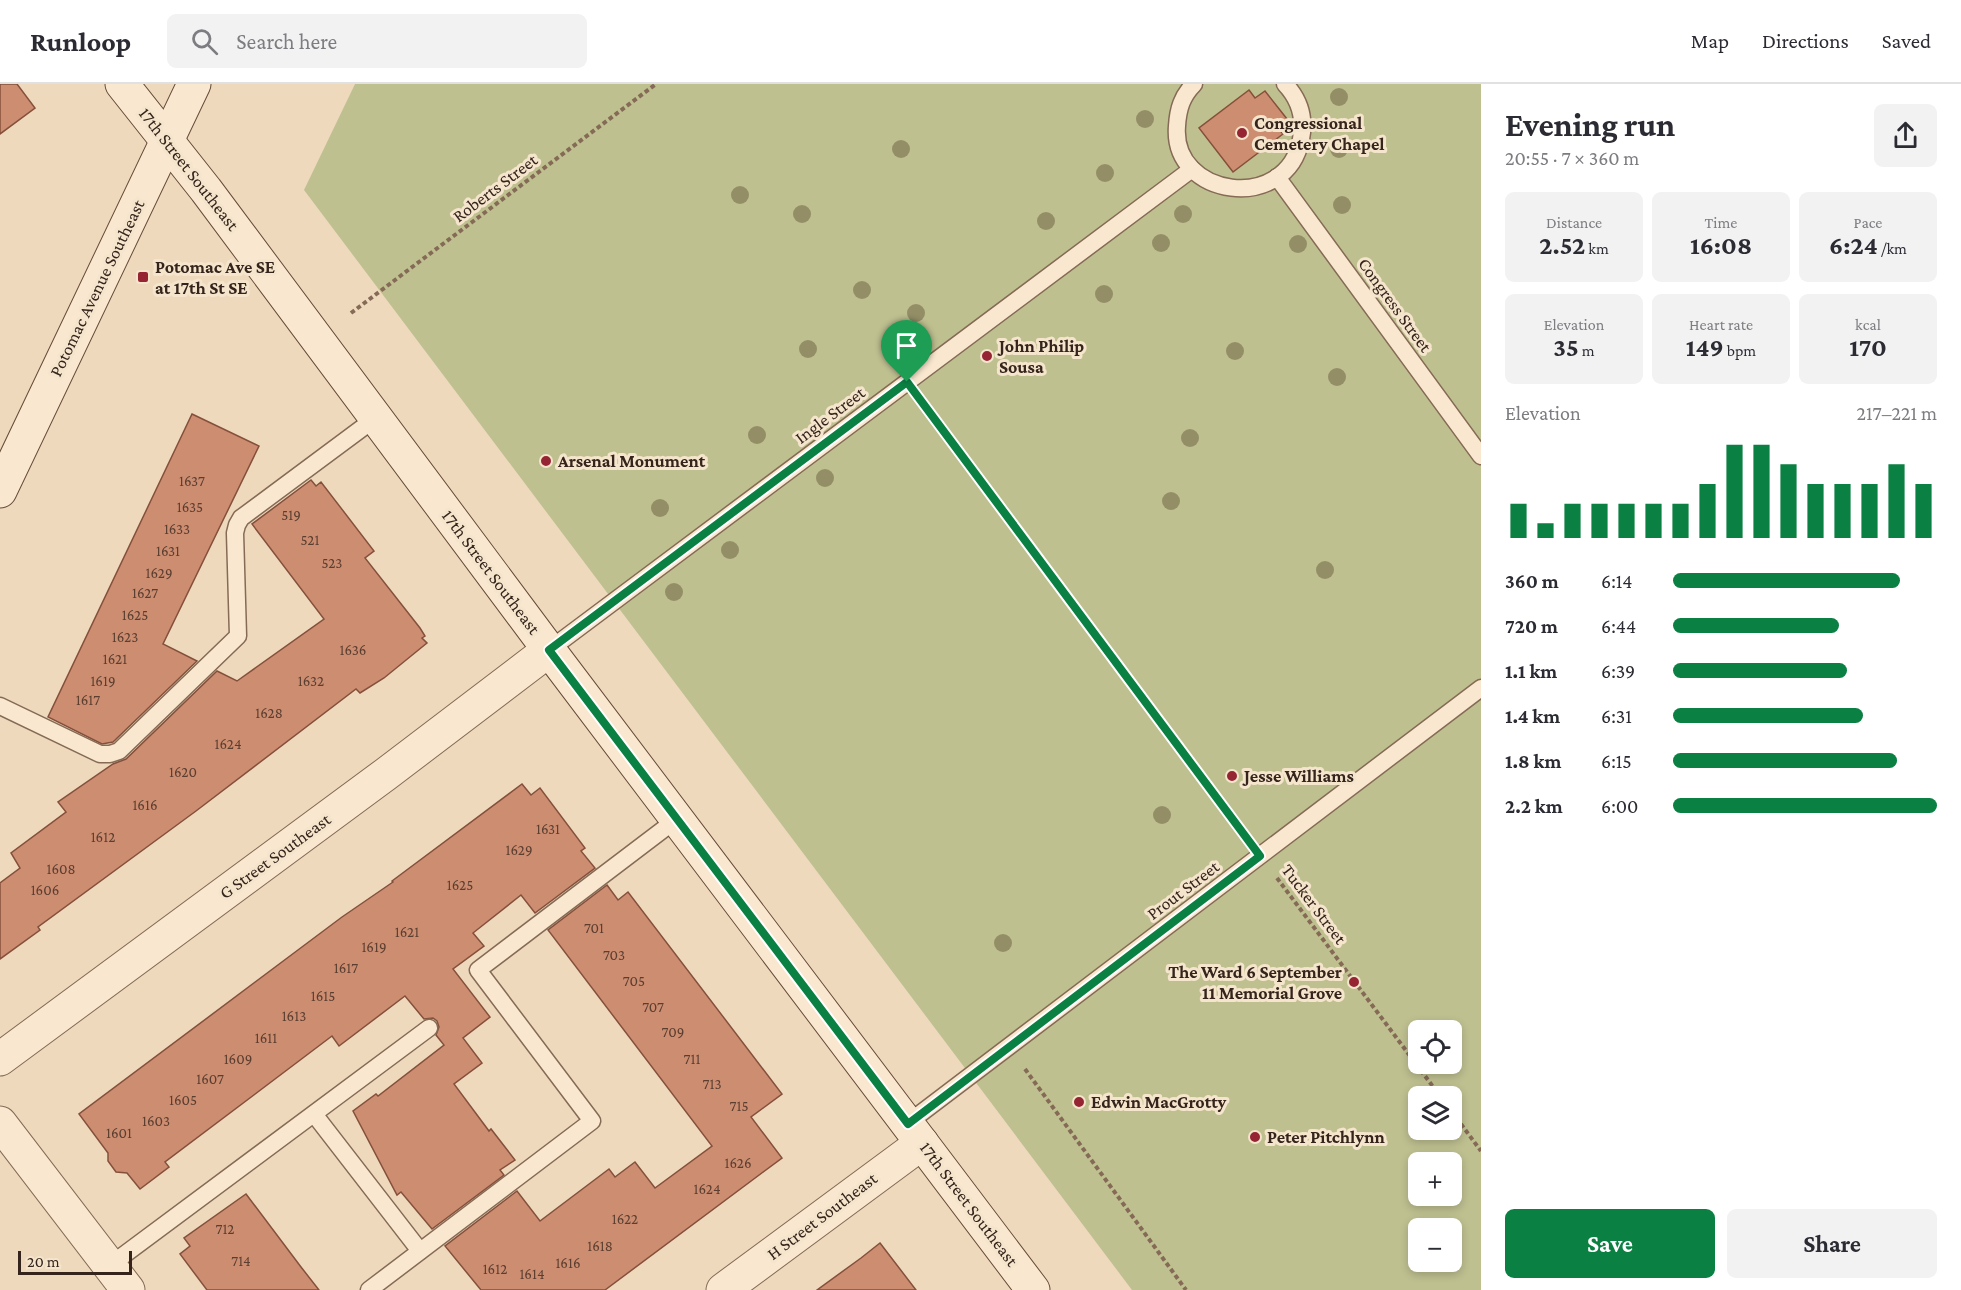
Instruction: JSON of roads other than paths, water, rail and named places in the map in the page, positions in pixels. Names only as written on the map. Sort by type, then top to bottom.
[{"type":"street","name":"17th Street Southeast","points":[[122,84],[168,140],[549,650],[1034,1290]]},
{"type":"street","name":"Potomac Avenue Southeast","points":[[0,491],[194,84]]},
{"type":"street","name":"G Street Southeast","points":[[0,1059],[386,774],[549,650]]},
{"type":"street","points":[[0,1123],[118,1278]]},
{"type":"street","name":"H Street Southeast","points":[[723,1290],[915,1133]]},
{"type":"lane","points":[[1194,84],[1185,93],[1178,112],[1176,132],[1181,152],[1192,169],[1207,181],[1224,188],[1242,190],[1260,186],[1277,177],[1290,164],[1299,147],[1303,129],[1301,110],[1294,87]]},
{"type":"lane","name":"Ingle Street","points":[[549,650],[1192,169]]},
{"type":"lane","name":"Congress Street","points":[[1277,177],[1481,456]]},
{"type":"lane","points":[[0,706],[100,754],[118,751],[238,636],[235,533],[241,518],[377,417]]},
{"type":"lane","name":"Prout Street","points":[[915,1133],[1009,1047],[1481,688]]},
{"type":"lane","points":[[369,1290],[592,1121],[478,970],[677,819]]},
{"type":"lane","points":[[118,1278],[314,1114],[429,1028]]},
{"type":"lane","points":[[314,1114],[420,1251]]},
{"type":"place","name":"Congressional Cemetery Chapel","points":[[1242,133]]},
{"type":"place","name":"Potomac Ave SE at 17th St SE","points":[[143,277]]},
{"type":"place","name":"John Philip Sousa","points":[[987,356]]},
{"type":"place","name":"Arsenal Monument","points":[[546,461]]},
{"type":"place","name":"Jesse Williams","points":[[1232,776]]},
{"type":"place","name":"The Ward 6 September 11 Memorial Grove","points":[[1354,982]]},
{"type":"place","name":"Edwin MacGrotty","points":[[1079,1102]]},
{"type":"place","name":"Peter Pitchlynn","points":[[1255,1137]]}]
